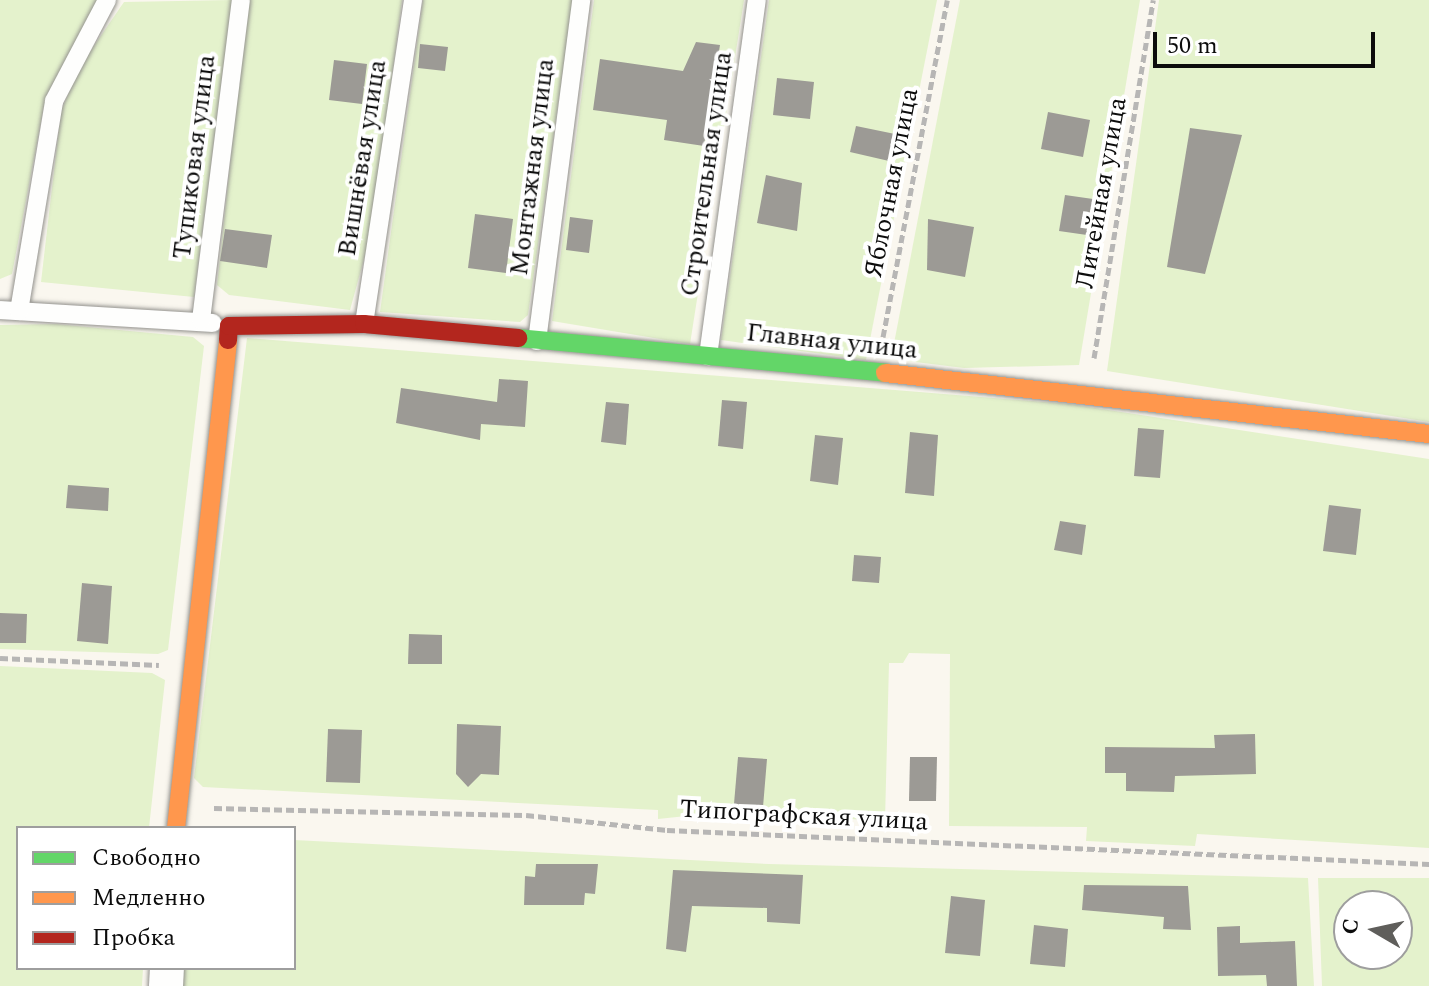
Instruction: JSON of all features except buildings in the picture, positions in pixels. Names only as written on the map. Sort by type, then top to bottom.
[{"type":"street","name":"Главная улица","points":[[229,326],[364,324],[1088,392],[1429,434]]},
{"type":"street","points":[[176,826],[188,666],[229,326]]},
{"type":"lane","points":[[107,0],[54,101],[9,310],[201,320],[229,326]]},
{"type":"lane","name":"Тупиковая улица","points":[[201,320],[241,0]]},
{"type":"lane","name":"Вишнёвая улица","points":[[364,324],[413,0]]},
{"type":"lane","name":"Монтажная улица","points":[[537,341],[581,0]]},
{"type":"lane","name":"Строительная улица","points":[[708,356],[757,0]]},
{"type":"path","name":"Яблочная улица","points":[[876,373],[947,0]]},
{"type":"path","name":"Литейная улица","points":[[1088,392],[1153,0]]},
{"type":"path","points":[[0,658],[188,666]]},
{"type":"path","name":"Типографская улица","points":[[177,808],[526,815],[667,830],[1429,864]]},
{"type":"green space","points":[[0,0],[99,0],[44,106],[12,274],[0,279]]},
{"type":"green space","points":[[232,0],[194,297],[41,282],[61,111],[80,66],[124,2]]},
{"type":"green space","points":[[248,0],[402,0],[372,230],[350,310],[229,295],[217,285]]},
{"type":"green space","points":[[423,0],[573,0],[528,315],[520,322],[380,312]]},
{"type":"green space","points":[[594,0],[744,0],[690,344],[552,321]]},
{"type":"green space","points":[[769,0],[937,0],[866,360],[721,340]]},
{"type":"green space","points":[[960,0],[1140,0],[1079,365],[964,368],[891,359]]},
{"type":"green space","points":[[1159,0],[1429,0],[1429,422],[1107,371]]},
{"type":"green space","points":[[56,324],[193,337],[204,346],[168,650],[158,654],[0,649],[0,325]]},
{"type":"green space","points":[[247,338],[1069,404],[1429,459],[1429,848],[1197,834],[1195,846],[1086,841],[1087,827],[949,826],[950,654],[909,653],[903,663],[889,663],[885,821],[724,812],[658,819],[658,810],[203,787],[194,778]]},
{"type":"green space","points":[[0,666],[152,673],[165,680],[149,826],[16,826],[16,970],[143,970],[142,986],[0,986]]},
{"type":"green space","points":[[296,840],[769,864],[1308,878],[1314,986],[180,986],[182,970],[296,970]]},
{"type":"green space","points":[[1318,878],[1429,878],[1429,986],[1322,986]]},
{"type":"traffic: fast","points":[[518,338],[885,373]]},
{"type":"traffic: slow","points":[[176,826],[228,340]]},
{"type":"traffic: slow","points":[[885,373],[1429,434]]},
{"type":"traffic: jam","points":[[228,340],[229,326],[364,324],[518,338]]}]
